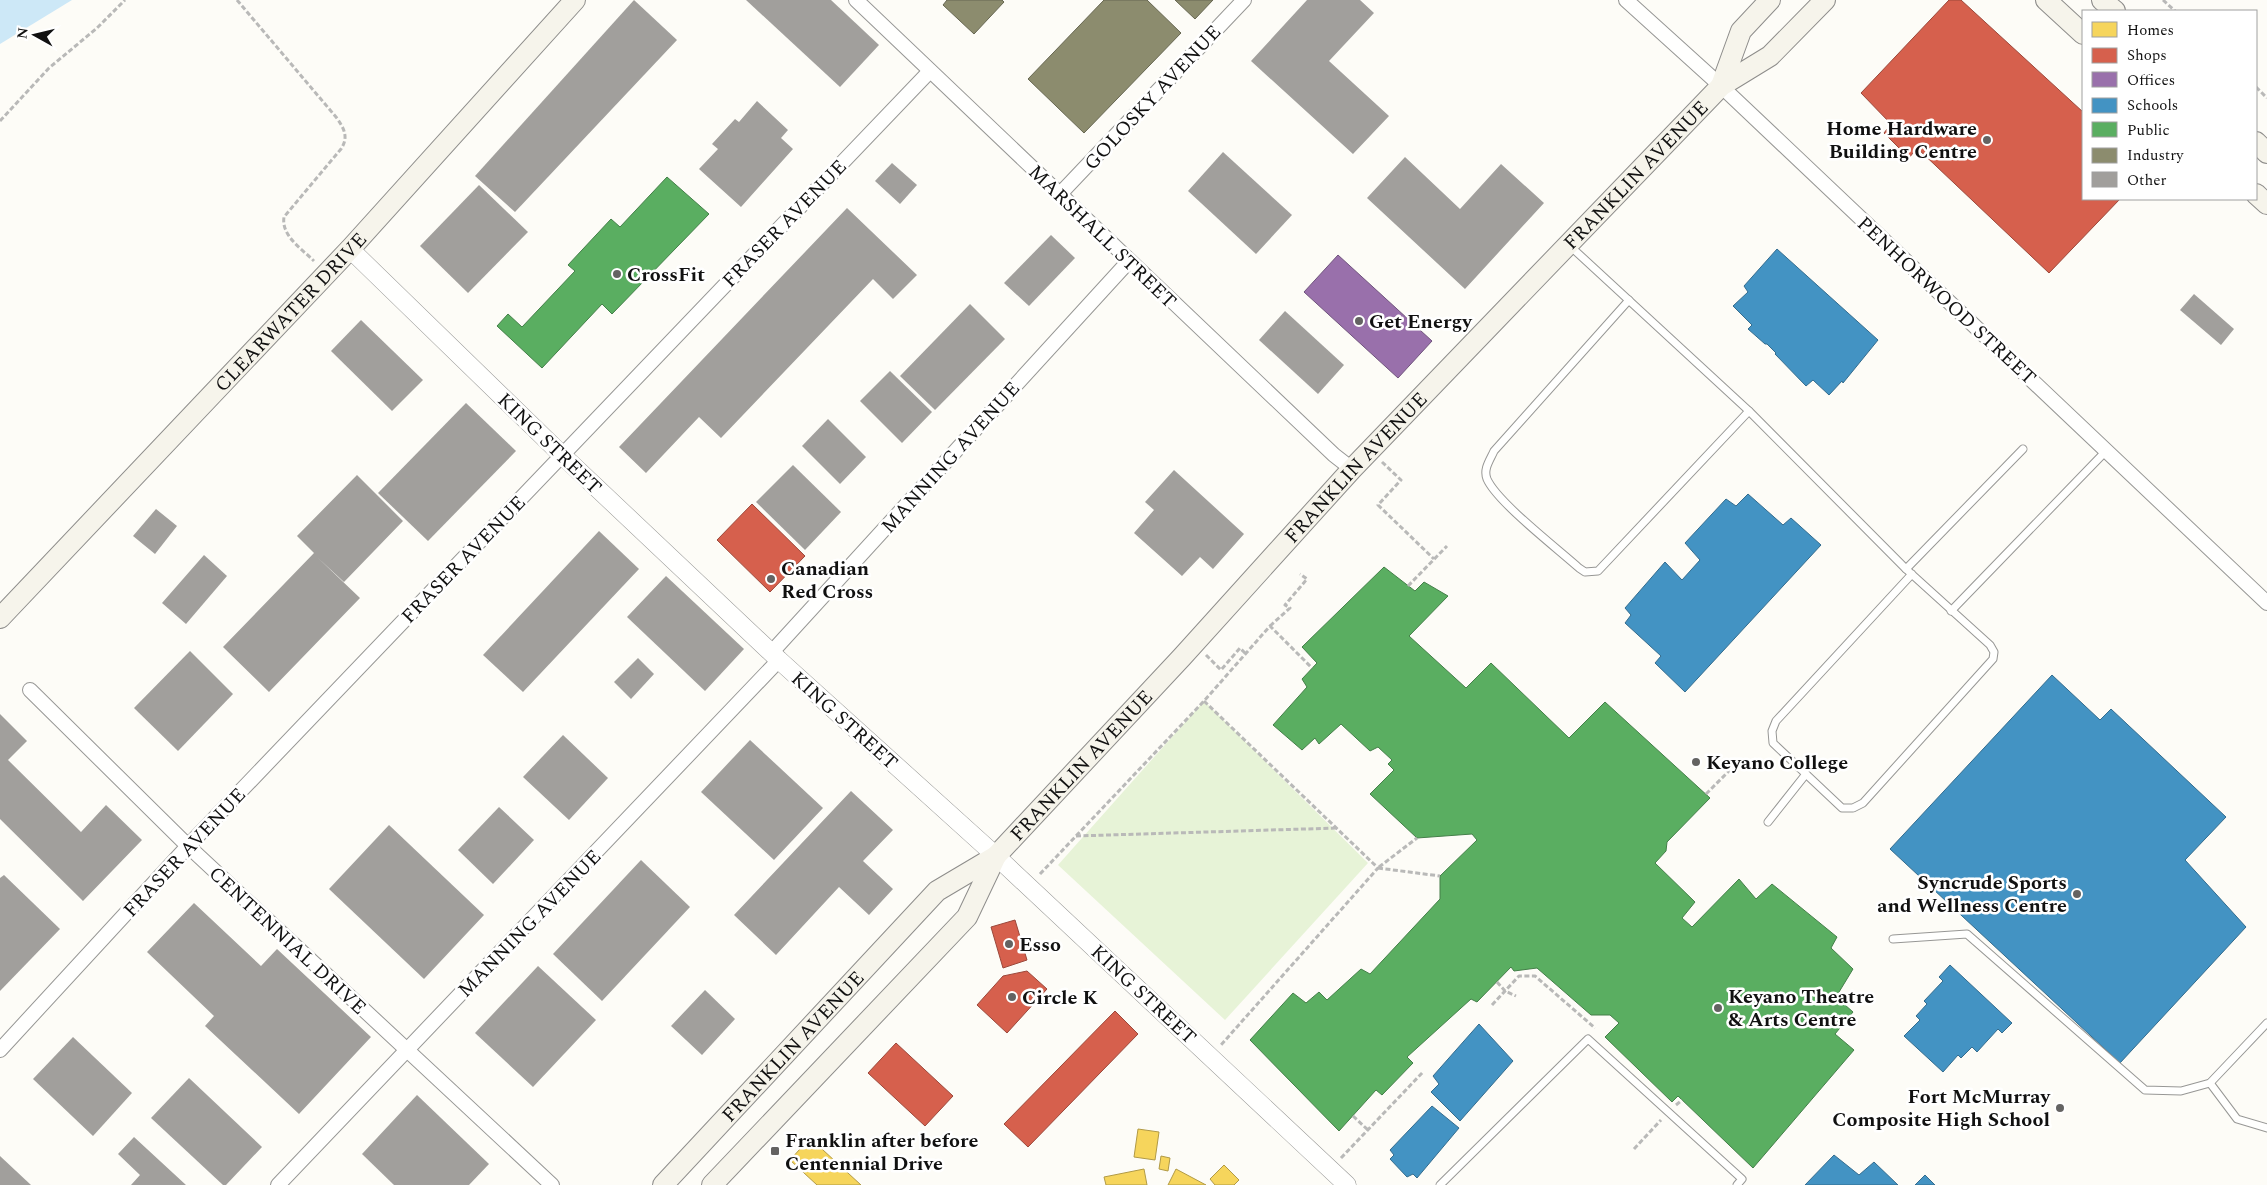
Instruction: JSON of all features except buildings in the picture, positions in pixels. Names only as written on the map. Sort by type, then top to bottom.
[{"type":"main road","name":"CLEARWATER DRIVE","points":[[0,618],[350,249],[575,0]]},
{"type":"main road","name":"FRANKLIN AVENUE","points":[[1721,86],[1741,31],[1770,0]]},
{"type":"main road","name":"FRANKLIN AVENUE","points":[[663,1185],[937,892],[996,856],[1182,657],[1352,469],[1721,86],[1770,56],[1825,0]]},
{"type":"main road","points":[[2046,0],[2082,33]]},
{"type":"main road","points":[[2102,0],[2113,10]]},
{"type":"main road","points":[[2257,143],[2267,153]]},
{"type":"main road","points":[[2257,195],[2267,204]]},
{"type":"main road","name":"FRANKLIN AVENUE","points":[[712,1185],[967,917],[996,856]]},
{"type":"street","name":"MARSHALL STREET","points":[[856,0],[1334,455],[1352,469]]},
{"type":"street","name":"GOLOSKY AVENUE","points":[[1060,194],[1244,0]]},
{"type":"street","name":"PENHORWOOD STREET","points":[[1626,0],[1721,86],[2267,603]]},
{"type":"street","name":"FRASER AVENUE","points":[[0,1050],[188,846],[930,71]]},
{"type":"street","name":"KING STREET","points":[[350,249],[562,455],[775,656],[996,856],[1347,1185]]},
{"type":"street","name":"MANNING AVENUE","points":[[278,1185],[407,1050],[775,656],[1129,261]]},
{"type":"street","name":"CENTENNIAL DRIVE","points":[[30,690],[188,846],[552,1185]]},
{"type":"lane","points":[[1568,244],[1750,411],[1906,569],[1912,574],[1951,611],[1990,645],[1994,652],[1994,659],[1863,802],[1853,808],[1842,808],[1773,743],[1772,731],[1776,721],[1912,574]]},
{"type":"lane","points":[[1629,300],[1494,450],[1486,468],[1487,479],[1497,494],[1579,568],[1585,572],[1598,571],[1750,411]]},
{"type":"lane","points":[[1906,569],[2023,449]]},
{"type":"lane","points":[[1951,611],[2106,450]]},
{"type":"lane","points":[[1768,822],[1806,774]]},
{"type":"lane","points":[[1893,939],[1968,934],[2145,1090],[2181,1092],[2210,1082],[2267,1023]]},
{"type":"lane","points":[[1440,1185],[1588,1039],[1742,1179],[1738,1185]]},
{"type":"lane","points":[[2210,1082],[2237,1119],[2267,1128]]},
{"type":"path","points":[[0,121],[49,68],[97,28],[125,0]]},
{"type":"path","points":[[237,0],[336,117],[345,134],[345,142],[341,149],[284,217],[282,225],[285,232],[319,266]]},
{"type":"path","points":[[2163,0],[2174,10]]},
{"type":"path","points":[[2257,88],[2267,98]]},
{"type":"path","points":[[1370,450],[1401,480],[1378,505],[1434,559]]},
{"type":"path","points":[[1408,586],[1447,546]]},
{"type":"path","points":[[1040,874],[1204,701],[1270,626],[1290,608],[1285,605],[1307,579],[1300,574]]},
{"type":"path","points":[[1270,626],[1312,668]]},
{"type":"path","points":[[1204,701],[1378,868],[1440,876]]},
{"type":"path","points":[[1706,794],[1741,759]]},
{"type":"path","points":[[1075,836],[1337,828]]},
{"type":"path","points":[[1210,1056],[1378,868],[1417,838]]},
{"type":"path","points":[[1492,1005],[1518,976],[1535,976],[1599,1032]]},
{"type":"path","points":[[1497,982],[1505,991],[1516,996]]},
{"type":"path","points":[[1330,1169],[1423,1072]]},
{"type":"path","points":[[1634,1148],[1682,1100]]},
{"type":"path","points":[[1353,1116],[1368,1130]]},
{"type":"green space","points":[[1204,701],[1368,863],[1225,1020],[1058,865]]},
{"type":"water","points":[[0,0],[72,0],[0,44]]},
{"type":"place","name":"Home Hardware Building Centre","points":[[1987,140]]},
{"type":"place","name":"CrossFit","points":[[617,274]]},
{"type":"place","name":"Get Energy","points":[[1359,321]]},
{"type":"place","name":"Canadian Red Cross","points":[[771,579]]},
{"type":"place","name":"Keyano College","points":[[1696,762]]},
{"type":"place","name":"Syncrude Sports and Wellness Centre","points":[[2077,894]]},
{"type":"place","name":"Esso","points":[[1009,944]]},
{"type":"place","name":"Circle K","points":[[1012,997]]},
{"type":"place","name":"Keyano Theatre & Arts Centre","points":[[1718,1008]]},
{"type":"place","name":"Fort McMurray Composite High School","points":[[2060,1108]]},
{"type":"place","name":"Franklin after before Centennial Drive","points":[[775,1151]]}]
